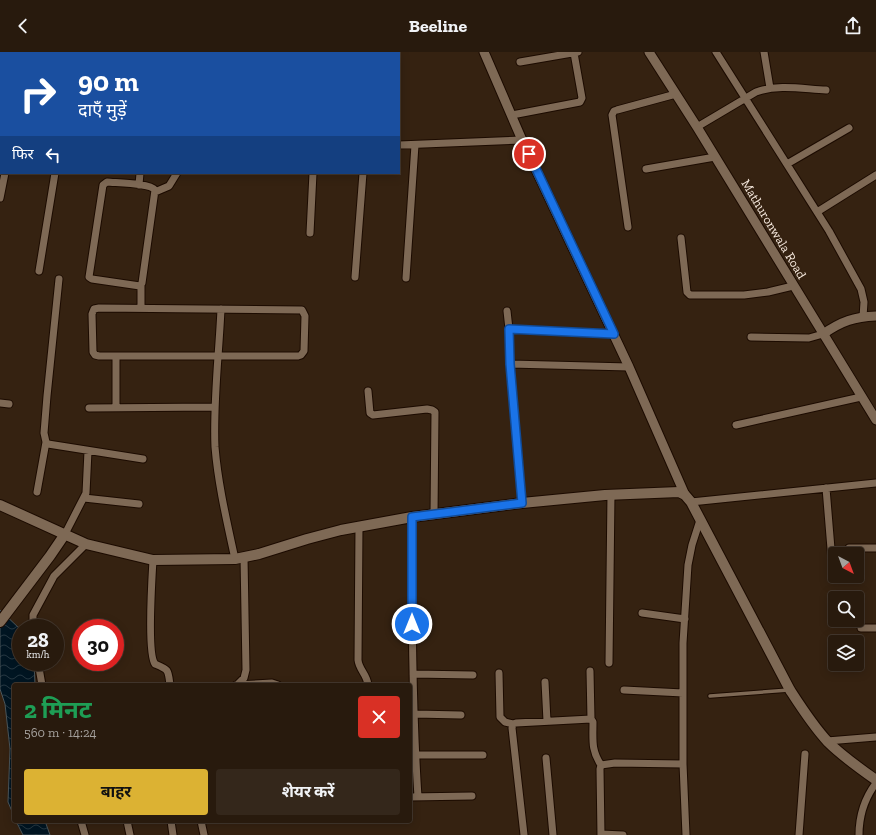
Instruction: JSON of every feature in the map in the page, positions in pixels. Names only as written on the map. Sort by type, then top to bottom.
[{"type":"main road","points":[[0,505],[86,544],[153,560],[239,558],[269,552],[306,539],[412,517],[522,503],[611,494],[675,492],[688,499],[790,690],[812,723],[827,741],[845,757],[876,780]]},
{"type":"main road","points":[[0,622],[50,556],[64,534]]},
{"type":"street","points":[[484,52],[522,140],[614,334],[688,499],[876,483]]},
{"type":"street","points":[[512,115],[580,102],[582,98],[576,52],[520,62]]},
{"type":"street","name":"Mathuronwala Road","points":[[650,52],[876,420]]},
{"type":"street","points":[[716,52],[744,99],[787,164],[862,289],[864,302],[863,317]]},
{"type":"street","points":[[764,52],[770,88]]},
{"type":"street","points":[[697,127],[756,92],[770,88],[826,90]]},
{"type":"street","points":[[628,227],[612,115],[617,110],[676,94]]},
{"type":"street","points":[[787,164],[849,128]]},
{"type":"street","points":[[400,145],[522,140]]},
{"type":"street","points":[[406,278],[415,145]]},
{"type":"street","points":[[646,169],[715,157]]},
{"type":"street","points":[[0,198],[5,174]]},
{"type":"street","points":[[39,271],[55,174]]},
{"type":"street","points":[[139,185],[140,174]]},
{"type":"street","points":[[156,192],[169,186],[176,174]]},
{"type":"street","points":[[310,233],[313,174]]},
{"type":"street","points":[[355,277],[363,174]]},
{"type":"street","points":[[816,212],[876,175]]},
{"type":"street","points":[[140,308],[141,285],[156,192],[154,187],[107,182],[104,184],[89,276],[92,279],[141,285]]},
{"type":"street","points":[[681,238],[687,292],[690,295],[768,292],[793,286]]},
{"type":"street","points":[[37,492],[46,442],[44,432],[59,279]]},
{"type":"street","points":[[99,308],[140,308],[302,310],[305,316],[304,351],[298,356],[95,355],[93,352],[92,311],[99,308]]},
{"type":"street","points":[[221,309],[215,407],[215,446],[217,464],[239,558],[246,670],[244,678],[238,683]]},
{"type":"street","points":[[507,311],[522,503]]},
{"type":"street","points":[[751,337],[809,338],[823,334],[846,321],[876,316]]},
{"type":"street","points":[[509,329],[614,334]]},
{"type":"street","points":[[116,356],[116,408]]},
{"type":"street","points":[[510,364],[629,367]]},
{"type":"street","points":[[368,391],[370,413],[373,415],[427,408],[434,412],[434,515]]},
{"type":"street","points":[[736,425],[861,397]]},
{"type":"street","points":[[0,403],[9,404]]},
{"type":"street","points":[[89,408],[215,407]]},
{"type":"street","points":[[46,442],[48,444],[143,459]]},
{"type":"street","points":[[64,534],[84,498],[88,451]]},
{"type":"street","points":[[826,488],[832,547]]},
{"type":"street","points":[[609,663],[611,494]]},
{"type":"street","points":[[84,498],[139,504]]},
{"type":"street","points":[[412,517],[413,674],[415,714],[413,755],[418,797]]},
{"type":"street","points":[[686,835],[683,764],[683,643],[688,565],[692,545],[700,520]]},
{"type":"street","points":[[359,527],[358,660],[359,666],[366,675],[368,683]]},
{"type":"street","points":[[33,619],[33,615],[54,576],[86,544]]},
{"type":"street","points":[[864,548],[876,548]]},
{"type":"street","points":[[153,560],[151,631],[152,660],[155,664],[166,669],[170,683]]},
{"type":"street","points":[[642,612],[685,619]]},
{"type":"street","points":[[861,628],[876,628]]},
{"type":"street","points":[[590,670],[591,720],[593,722],[594,750],[595,757],[601,765],[601,835],[623,835]]},
{"type":"street","points":[[40,671],[42,683]]},
{"type":"street","points":[[499,673],[500,717],[505,722],[513,724],[547,721],[591,720]]},
{"type":"street","points":[[413,674],[473,675]]},
{"type":"street","points":[[545,682],[547,721]]},
{"type":"street","points":[[624,690],[683,693]]},
{"type":"street","points":[[415,714],[461,714]]},
{"type":"street","points":[[513,724],[512,728],[524,835]]},
{"type":"street","points":[[827,741],[876,738]]},
{"type":"street","points":[[799,835],[805,754]]},
{"type":"street","points":[[413,755],[483,755]]},
{"type":"street","points":[[546,758],[553,835]]},
{"type":"street","points":[[601,765],[615,763],[683,764]]},
{"type":"street","points":[[859,835],[864,803],[868,794],[876,783]]},
{"type":"street","points":[[412,797],[472,796]]},
{"type":"street","points":[[82,823],[85,835]]},
{"type":"street","points":[[127,823],[130,835]]},
{"type":"street","points":[[171,823],[173,835]]},
{"type":"street","points":[[202,823],[204,835]]},
{"type":"lane","points":[[710,696],[790,690]]},
{"type":"water","points":[[0,610],[12,621],[12,671],[34,671],[35,683],[12,683],[12,811],[8,802],[10,749],[5,704],[0,689]]},
{"type":"water","points":[[17,823],[46,823],[50,835],[23,835]]},
{"type":"route","points":[[412,624],[412,517],[522,503],[510,364],[509,329],[614,334],[529,154]]}]
